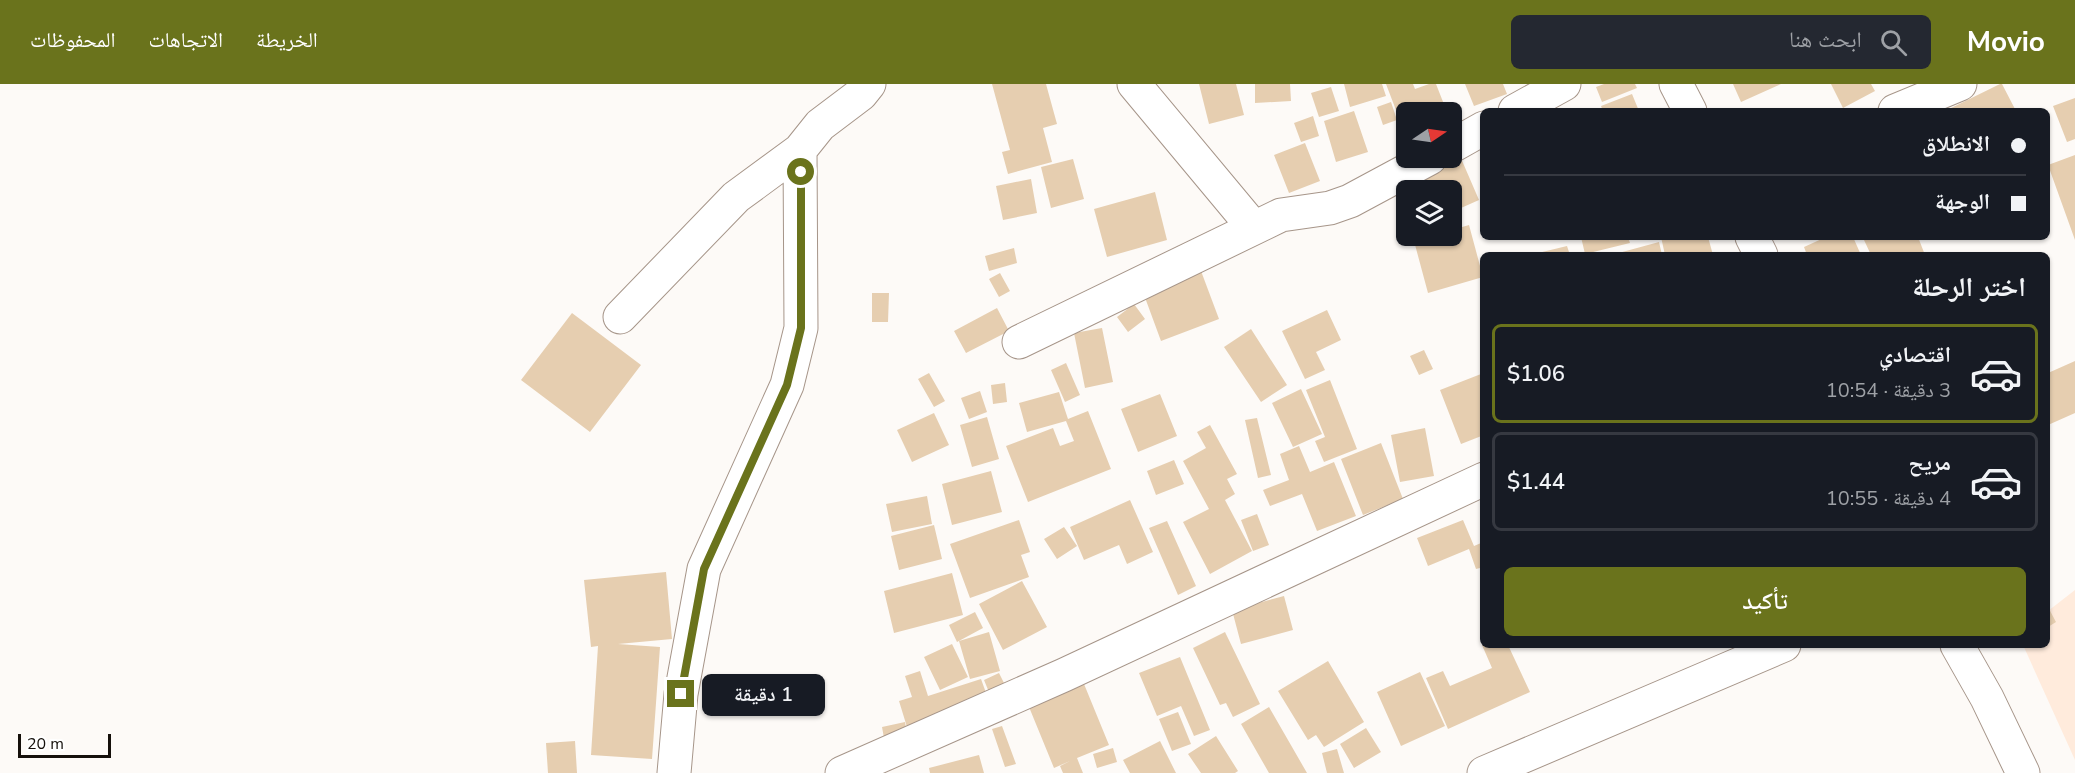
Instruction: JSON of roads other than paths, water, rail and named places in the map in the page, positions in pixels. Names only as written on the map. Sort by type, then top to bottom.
[{"type":"street","points":[[620,317],[736,197],[800,150],[820,125],[861,94],[869,84]]},
{"type":"street","points":[[1134,84],[1254,228]]},
{"type":"street","points":[[1520,108],[1564,84]]},
{"type":"street","points":[[1676,84],[1688,108]]},
{"type":"street","points":[[1902,108],[1960,84]]},
{"type":"street","points":[[1462,140],[1480,130]]},
{"type":"street","points":[[674,773],[681,694],[704,569],[787,385],[797,348],[801,328],[800,150]]},
{"type":"street","points":[[1019,342],[1281,215],[1330,208],[1350,201],[1411,168]]},
{"type":"street","points":[[842,773],[1075,670],[1480,480]]},
{"type":"street","points":[[1484,773],[1777,648]]},
{"type":"street","points":[[1960,648],[2023,773]]}]
